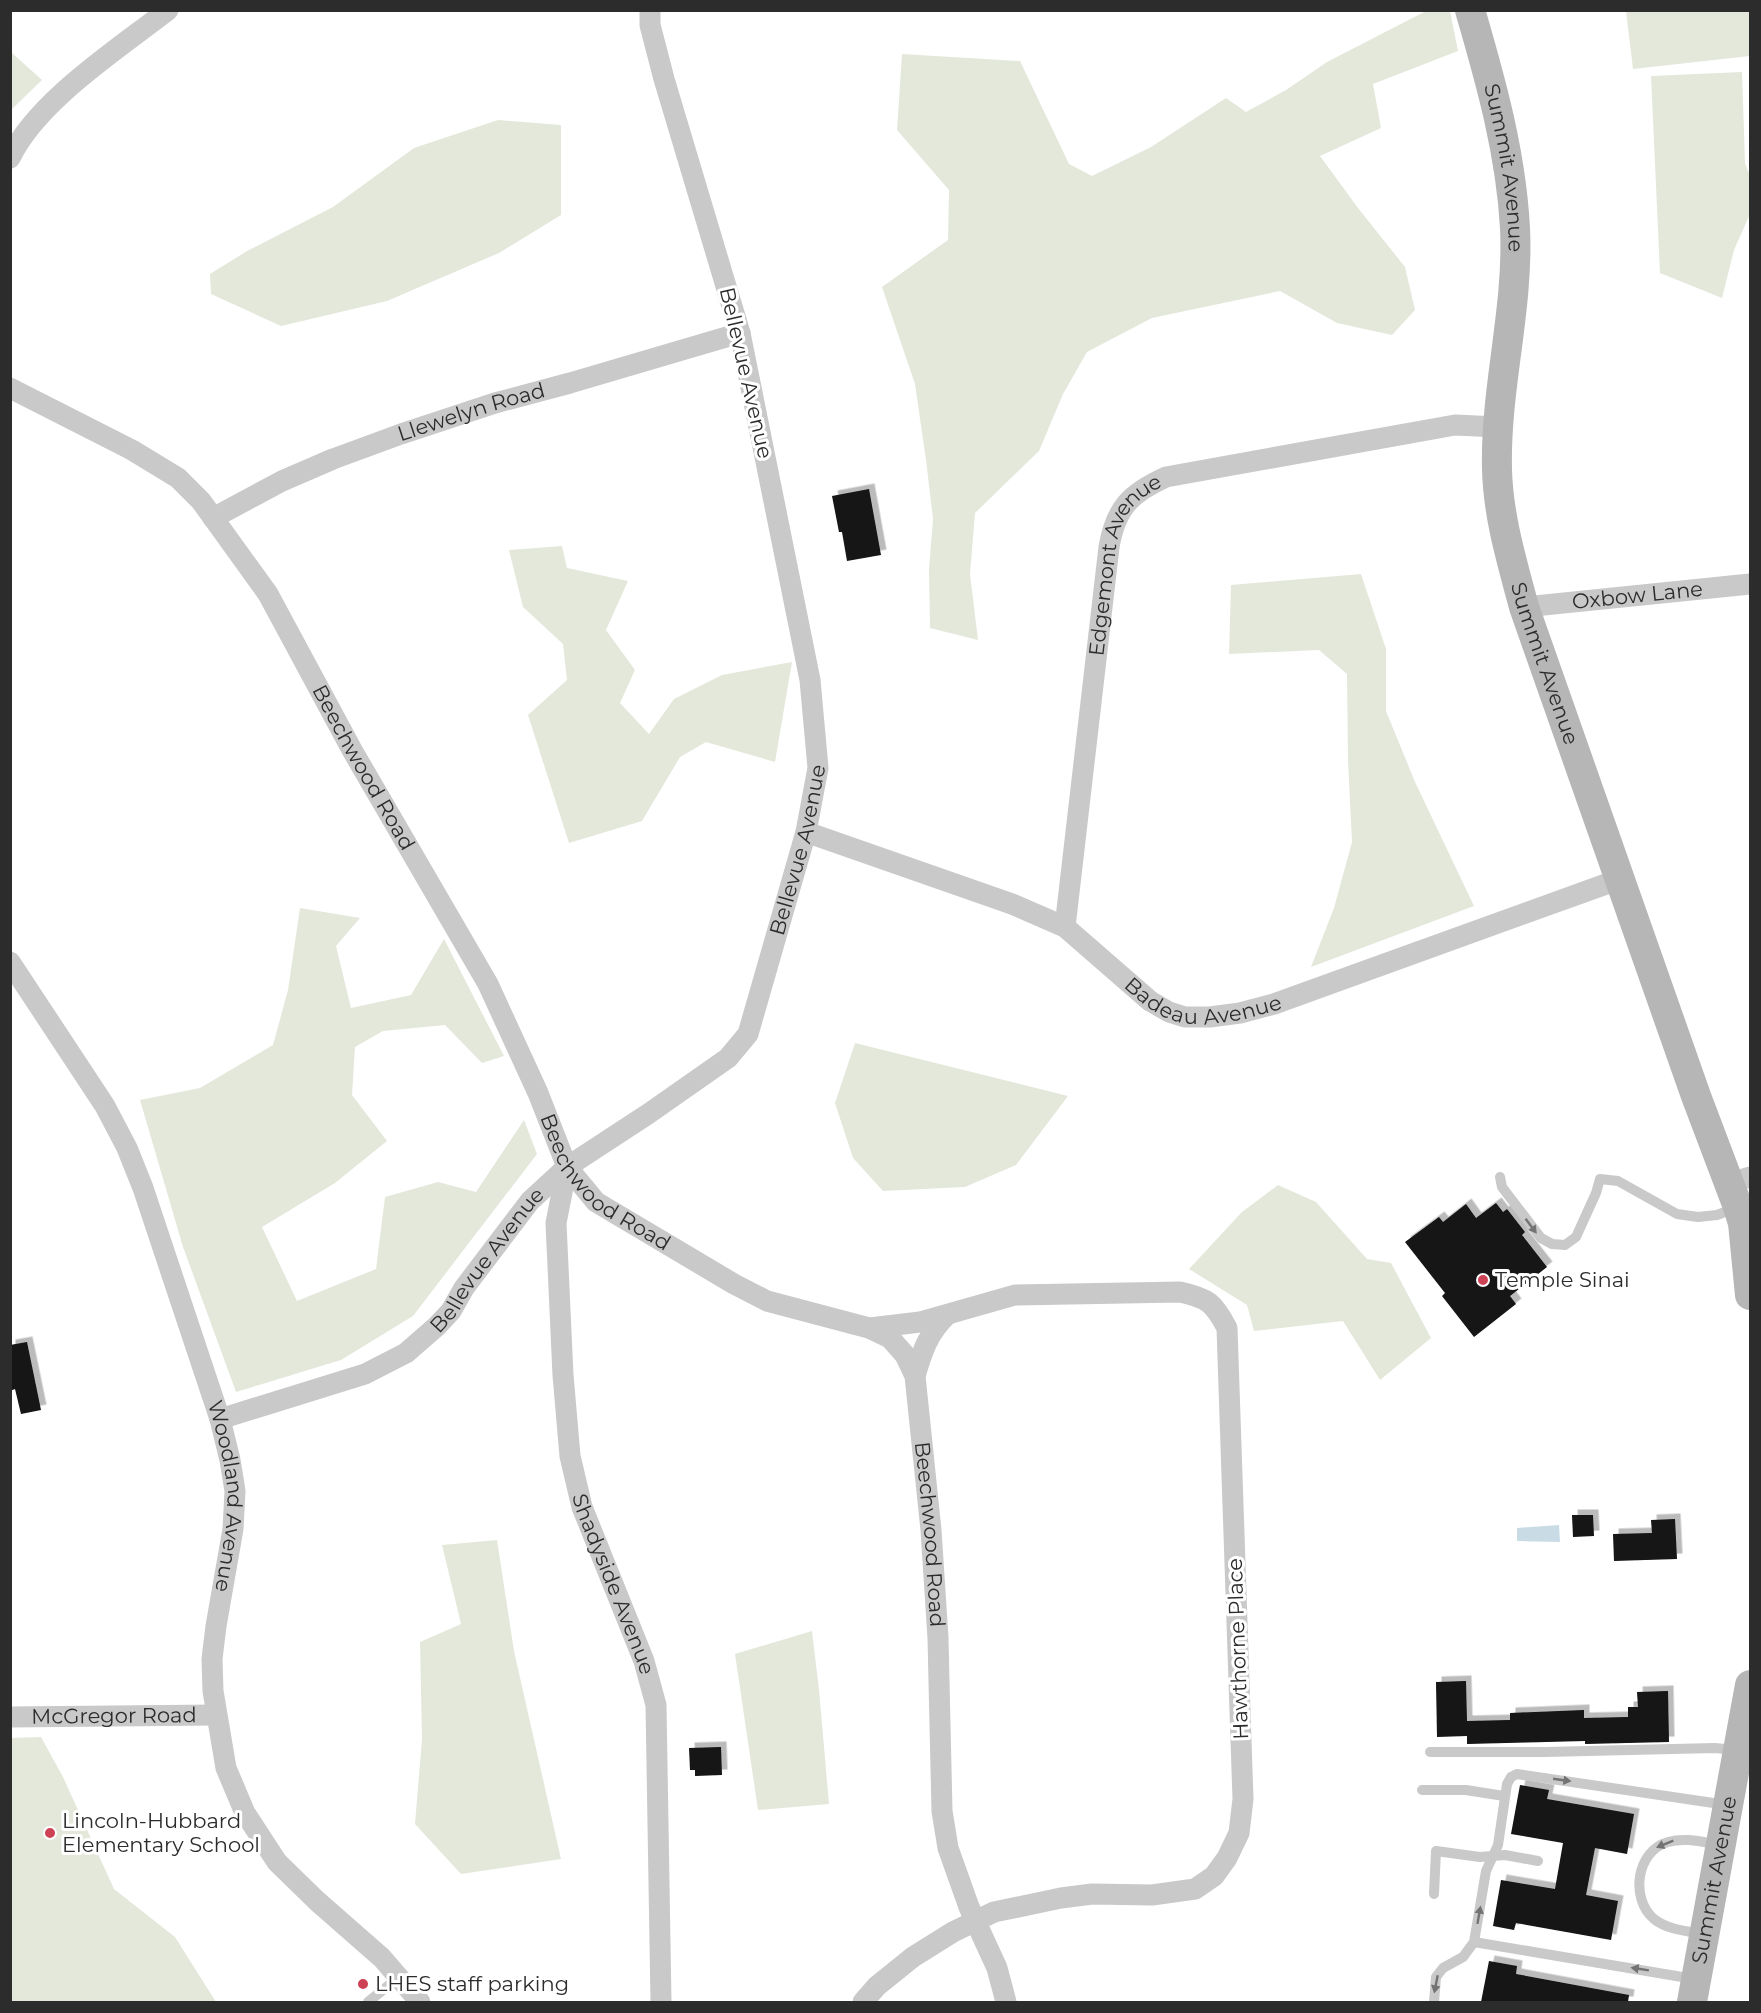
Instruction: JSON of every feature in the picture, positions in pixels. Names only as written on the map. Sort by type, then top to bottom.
[{"type":"street","points":[[10,158],[18,141],[65,91],[168,10]]},
{"type":"street","name":"Bellevue Avenue","points":[[220,1419],[365,1374],[406,1353],[451,1311],[515,1218],[530,1201],[567,1167],[728,1058],[748,1034],[806,832],[818,768],[810,680],[740,333],[664,79],[650,26],[650,10]]},
{"type":"street","name":"Summit Avenue","points":[[1470,10],[1492,85],[1506,150],[1515,229],[1514,300],[1498,427],[1497,469],[1502,515],[1524,607],[1692,1085],[1739,1189],[1750,1295]]},
{"type":"street","name":"Llewelyn Road","points":[[213,518],[282,481],[401,434],[495,403],[740,333]]},
{"type":"street","name":"Beechwood Road","points":[[10,388],[132,450],[178,478],[201,501],[267,594],[352,750],[488,984],[538,1093],[567,1167],[596,1202],[734,1284],[767,1301],[869,1328],[890,1338],[905,1355],[915,1376],[931,1530],[937,1617],[942,1811],[948,1848],[975,1922],[997,1968],[1006,2002]]},
{"type":"street","name":"Edgemont Avenue","points":[[1065,927],[1108,546],[1118,515],[1130,497],[1143,487],[1166,477],[1455,425],[1498,427]]},
{"type":"street","name":"Oxbow Lane","points":[[1524,607],[1750,584]]},
{"type":"street","name":"Badeau Avenue","points":[[806,832],[1012,904],[1065,927],[1150,1001],[1169,1012],[1210,1017],[1240,1013],[1274,1004],[1620,879]]},
{"type":"street","name":"Woodland Avenue","points":[[10,962],[105,1106],[128,1148],[220,1419],[235,1491],[233,1529],[212,1659],[216,1715],[226,1768],[245,1813],[277,1862],[317,1901],[360,1937],[420,2002]]},
{"type":"street","name":"Shadyside Avenue","points":[[567,1167],[556,1223],[563,1375],[570,1456],[582,1507],[644,1661],[656,1705],[661,2002]]},
{"type":"street","name":"Hawthorne Place","points":[[863,2002],[877,1986],[913,1957],[953,1932],[994,1912],[1092,1894],[1152,1895],[1195,1889],[1214,1876],[1227,1858],[1239,1833],[1243,1799],[1227,1328],[1218,1310],[1202,1297],[1180,1292],[1015,1295],[920,1322],[869,1328]]},
{"type":"street","points":[[915,1376],[927,1339],[935,1326],[947,1315]]},
{"type":"street","name":"Summit Avenue","points":[[1695,1991],[1750,1685]]},
{"type":"street","name":"McGregor Road","points":[[10,1717],[216,1715]]},
{"type":"lane","points":[[1500,1177],[1502,1187],[1541,1238],[1552,1244],[1565,1245],[1576,1237],[1600,1179],[1618,1181],[1677,1214],[1698,1217],[1717,1215],[1739,1189]]},
{"type":"lane","points":[[1430,1752],[1715,1748],[1739,1751]]},
{"type":"lane","points":[[1434,2002],[1436,1977],[1443,1968],[1464,1957],[1474,1942],[1486,1871],[1498,1845],[1504,1796],[1511,1777],[1517,1774],[1729,1805]]},
{"type":"lane","points":[[1422,1790],[1466,1790],[1504,1796]]},
{"type":"lane","points":[[1706,1935],[1667,1926],[1654,1919],[1642,1901],[1640,1877],[1645,1860],[1653,1850],[1665,1842],[1683,1839],[1722,1846]]},
{"type":"lane","points":[[1434,1894],[1436,1851],[1538,1861]]},
{"type":"lane","points":[[1474,1942],[1695,1991]]},
{"type":"lane","points":[[368,2002],[399,1977]]},
{"type":"shaded area","points":[[1428,10],[1450,11],[1458,51],[1373,84],[1381,128],[1320,156],[1405,267],[1415,310],[1392,335],[1337,323],[1280,291],[1152,318],[1087,352],[1063,394],[1039,451],[975,513],[970,574],[978,640],[930,628],[929,569],[933,519],[926,460],[915,384],[882,287],[948,240],[949,190],[897,130],[902,54],[1020,61],[1069,164],[1092,176],[1151,147],[1226,98],[1246,112],[1286,90],[1327,62]]},
{"type":"shaded area","points":[[1626,11],[1750,11],[1750,56],[1633,69]]},
{"type":"shaded area","points":[[11,52],[42,80],[10,110]]},
{"type":"shaded area","points":[[1742,72],[1745,163],[1750,176],[1750,214],[1734,250],[1722,298],[1660,273],[1651,76]]},
{"type":"shaded area","points":[[498,120],[561,125],[561,215],[499,253],[387,301],[281,326],[211,294],[210,274],[247,251],[333,207],[414,148]]},
{"type":"shaded area","points":[[562,546],[567,568],[628,581],[606,630],[635,670],[620,703],[649,734],[674,699],[722,675],[792,662],[775,762],[706,742],[680,757],[642,821],[569,843],[528,715],[567,680],[563,644],[523,607],[509,550]]},
{"type":"shaded area","points":[[1361,574],[1386,649],[1386,711],[1415,782],[1474,906],[1311,967],[1334,908],[1352,842],[1347,674],[1319,650],[1229,654],[1231,585]]},
{"type":"shaded area","points":[[300,908],[360,918],[336,946],[351,1008],[411,995],[444,939],[504,1056],[482,1063],[445,1025],[383,1031],[355,1047],[352,1095],[387,1141],[335,1183],[262,1227],[297,1301],[376,1269],[385,1197],[438,1182],[476,1192],[524,1120],[537,1154],[413,1316],[341,1360],[236,1392],[183,1247],[140,1100],[200,1088],[273,1045],[288,990]]},
{"type":"shaded area","points":[[855,1043],[1068,1096],[1016,1165],[965,1187],[883,1191],[853,1158],[835,1103]]},
{"type":"shaded area","points":[[1278,1185],[1316,1202],[1367,1259],[1391,1263],[1431,1338],[1380,1380],[1343,1321],[1254,1331],[1247,1305],[1189,1269],[1242,1212]]},
{"type":"shaded area","points":[[497,1540],[514,1651],[561,1859],[461,1874],[415,1824],[422,1739],[420,1642],[461,1624],[442,1545]]},
{"type":"shaded area","points":[[812,1631],[829,1804],[758,1810],[735,1654]]},
{"type":"shaded area","name":"Lincoln-Hubbard Elementary School","points":[[41,1737],[63,1777],[114,1889],[175,1937],[216,2002],[11,2002],[11,1738]]},
{"type":"water","points":[[1559,1525],[1560,1542],[1517,1541],[1517,1528]]},
{"type":"building","points":[[869,489],[881,555],[847,561],[832,496]]},
{"type":"building","name":"Temple Sinai","points":[[1496,1203],[1503,1212],[1507,1209],[1525,1232],[1522,1235],[1547,1267],[1510,1296],[1516,1304],[1474,1337],[1442,1296],[1445,1293],[1405,1242],[1439,1217],[1443,1222],[1466,1204],[1476,1218]]},
{"type":"building","points":[[27,1342],[41,1410],[21,1414],[15,1389],[10,1391],[10,1345]]},
{"type":"building","points":[[1572,1515],[1593,1515],[1594,1536],[1573,1537]]},
{"type":"building","points":[[1675,1519],[1677,1559],[1614,1561],[1613,1534],[1652,1533],[1651,1520]]},
{"type":"building","points":[[1466,1681],[1467,1721],[1510,1720],[1510,1713],[1584,1710],[1584,1718],[1628,1717],[1628,1707],[1638,1707],[1637,1692],[1668,1691],[1669,1742],[1585,1744],[1585,1741],[1467,1744],[1467,1736],[1437,1737],[1436,1682]]},
{"type":"building","points":[[721,1747],[722,1775],[695,1776],[695,1770],[690,1770],[689,1748]]},
{"type":"building","points":[[1520,1785],[1549,1790],[1547,1799],[1634,1814],[1627,1854],[1595,1848],[1586,1895],[1618,1901],[1611,1940],[1516,1923],[1514,1930],[1493,1926],[1501,1880],[1555,1889],[1563,1843],[1511,1834]]},
{"type":"building","points":[[1489,1961],[1517,1966],[1516,1974],[1629,1995],[1628,2002],[1481,2002]]},
{"type":"place","name":"Temple Sinai","points":[[1483,1280]]},
{"type":"place","name":"Lincoln-Hubbard Elementary School","points":[[50,1833]]},
{"type":"place","name":"LHES staff parking","points":[[363,1984]]}]
